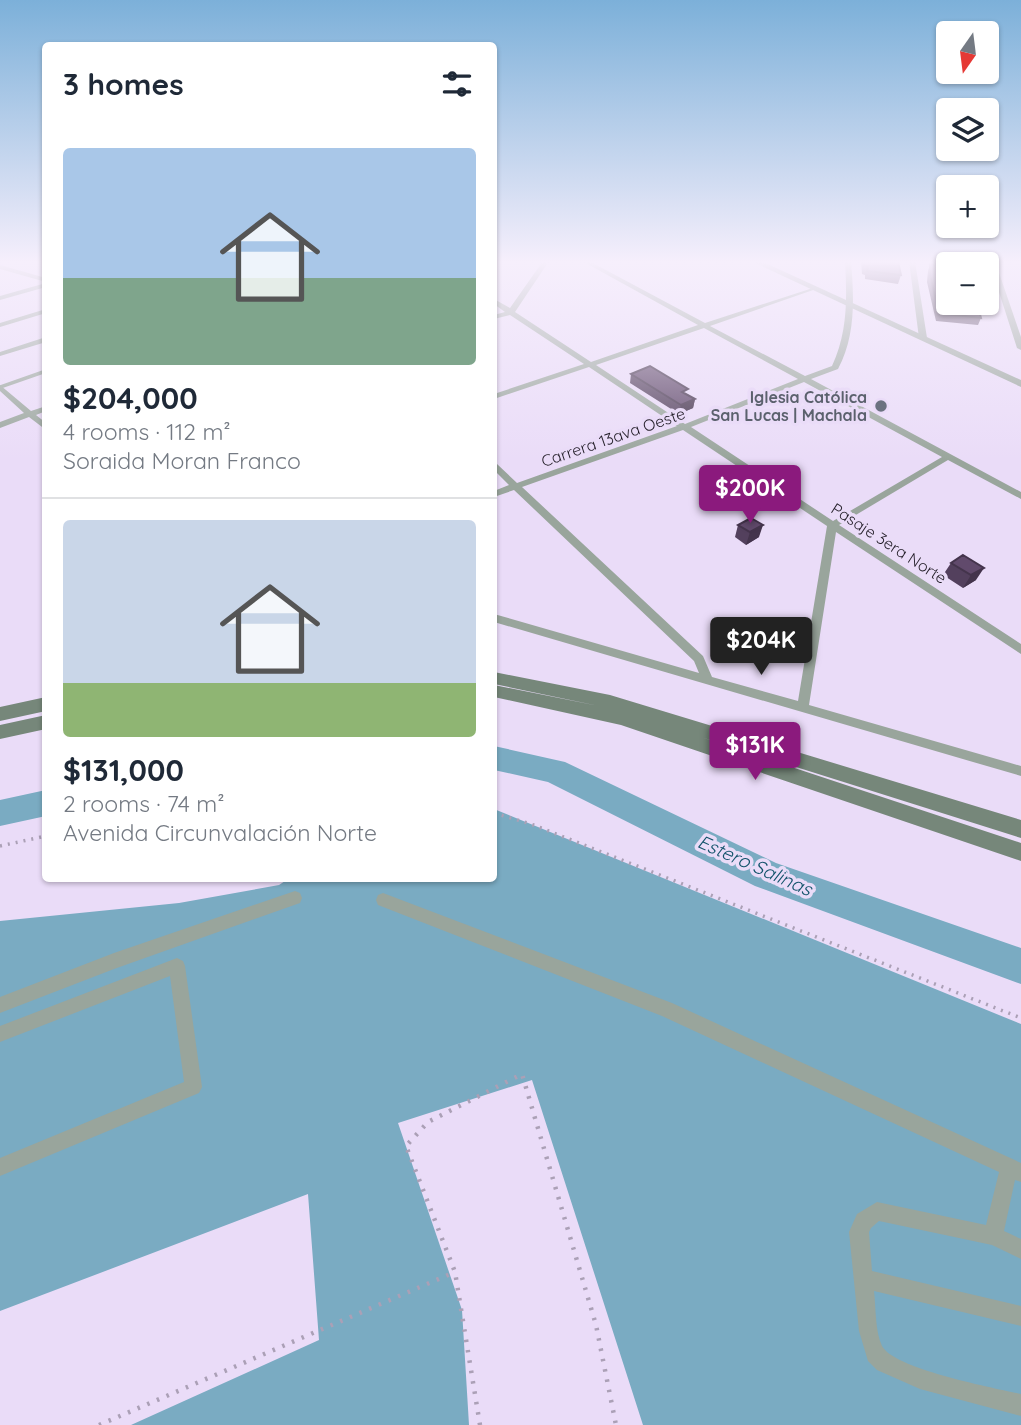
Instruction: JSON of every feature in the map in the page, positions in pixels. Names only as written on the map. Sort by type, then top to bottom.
[{"type":"main road","points":[[497,679],[610,702],[1021,852]]},
{"type":"main road","points":[[497,692],[690,733],[1021,829]]},
{"type":"main road","points":[[0,714],[42,705]]},
{"type":"main road","points":[[0,732],[42,723]]},
{"type":"street","name":"Pasaje 3era Norte","points":[[535,328],[1021,650]]},
{"type":"street","points":[[497,396],[697,328]]},
{"type":"street","points":[[709,328],[1021,496]]},
{"type":"street","name":"Carrera 13ava Oeste","points":[[497,493],[684,427],[835,367],[844,352],[847,328]]},
{"type":"street","points":[[900,328],[1021,384]]},
{"type":"street","points":[[922,328],[923,338]]},
{"type":"street","points":[[1014,328],[1021,348]]},
{"type":"street","points":[[0,354],[42,340]]},
{"type":"street","points":[[0,387],[42,424]]},
{"type":"street","points":[[0,425],[42,409]]},
{"type":"street","points":[[803,705],[832,525],[948,457]]},
{"type":"street","points":[[497,469],[699,659],[707,680]]},
{"type":"street","points":[[497,619],[803,705],[1021,771]]},
{"type":"street","points":[[0,1005],[114,961],[295,898]]},
{"type":"street","points":[[383,900],[666,1009],[1015,1170],[993,1236]]},
{"type":"street","points":[[0,1034],[177,966],[193,1087],[0,1167]]},
{"type":"street","points":[[1021,1249],[993,1236],[877,1211],[864,1221],[859,1232],[876,1354],[888,1367],[912,1377],[1021,1405]]},
{"type":"street","points":[[864,1279],[1021,1316]]},
{"type":"lane","points":[[0,387],[42,372]]},
{"type":"path","points":[[497,814],[530,824],[1021,1018]]},
{"type":"path","points":[[0,846],[42,837]]},
{"type":"path","points":[[480,1425],[456,1272],[406,1146],[428,1122],[522,1074],[597,1325],[615,1425]]},
{"type":"path","points":[[99,1425],[456,1272]]},
{"type":"water","points":[[497,810],[1021,1024],[1021,1425],[643,1425],[532,1080],[398,1123],[462,1310],[469,1425],[131,1425],[319,1340],[308,1194],[0,1311],[0,921],[179,903],[284,882],[497,882]]},
{"type":"building","points":[[650,366],[688,389],[682,392],[695,399],[681,405],[631,374]]},
{"type":"building","points":[[751,518],[763,525],[750,532],[738,525]]},
{"type":"building","points":[[963,555],[984,568],[971,575],[951,563]]},
{"type":"waterway","name":"Estero Salinas","points":[[497,759],[554,771],[767,875],[1021,966]]},
{"type":"waterway","name":"Estero Salinas","points":[[0,813],[42,804]]},
{"type":"place","name":"Iglesia Católica San Lucas | Machala","points":[[881,406]]}]
